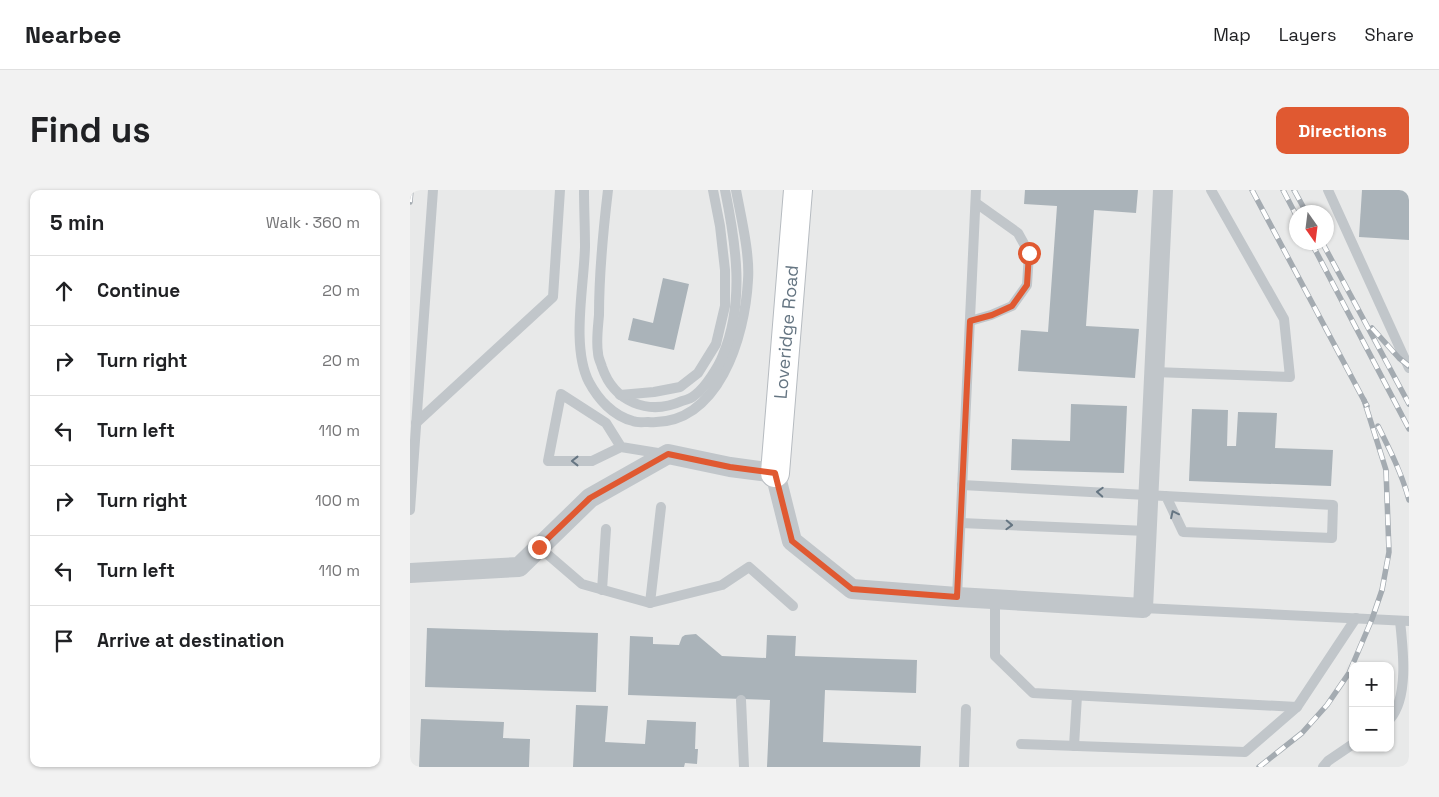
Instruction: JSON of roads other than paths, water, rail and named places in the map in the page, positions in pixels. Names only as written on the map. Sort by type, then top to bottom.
[{"type":"street","name":"Loveridge Road","points":[[775,473],[798,190]]},
{"type":"street","points":[[410,573],[519,567],[590,498],[668,454],[730,467],[775,473],[792,541],[852,589],[995,600],[1143,608],[1146,531],[1157,495],[1154,372],[1163,190]]},
{"type":"lane","points":[[410,510],[433,190]]},
{"type":"lane","points":[[416,423],[553,297],[560,190]]},
{"type":"lane","points":[[584,190],[585,247],[579,348],[589,382],[608,409],[632,421],[656,423],[682,416],[704,402],[720,380],[735,352],[744,318],[748,278],[744,236],[736,190]]},
{"type":"lane","points":[[608,190],[600,268],[598,354],[606,378],[619,395],[634,404],[656,408],[674,405],[695,396],[723,356],[731,332],[736,301],[736,263],[732,223],[725,190]]},
{"type":"lane","points":[[619,395],[654,392],[680,387],[698,373],[716,344],[725,306],[725,270],[720,226],[713,190]]},
{"type":"lane","points":[[957,597],[976,190]]},
{"type":"lane","points":[[1154,372],[1290,377],[1284,319],[1211,190]]},
{"type":"lane","points":[[1328,190],[1409,368]]},
{"type":"lane","points":[[970,321],[992,315],[1012,306],[1027,285],[1029,253],[1018,234],[976,203]]},
{"type":"lane","points":[[621,448],[606,423],[561,394],[548,461],[592,461],[621,448],[668,454]]},
{"type":"lane","points":[[962,484],[1157,495],[1334,505],[1332,538],[1183,532],[1157,495]]},
{"type":"lane","points":[[650,603],[660,506]]},
{"type":"lane","points":[[960,523],[1146,531]]},
{"type":"lane","points":[[602,590],[606,529]]},
{"type":"lane","points":[[539,547],[582,584],[650,603],[722,585],[749,567],[793,606]]},
{"type":"lane","points":[[995,600],[995,656],[1033,693],[1297,707]]},
{"type":"lane","points":[[1143,608],[1405,621],[1405,664],[1401,702],[1394,713]]},
{"type":"lane","points":[[1021,744],[1245,752],[1297,707],[1356,618]]},
{"type":"lane","points":[[1074,746],[1077,696]]},
{"type":"lane","points":[[741,700],[744,767]]},
{"type":"lane","points":[[964,767],[966,709]]},
{"type":"lane","points":[[1323,767],[1328,761],[1349,747]]},
{"type":"railway","points":[[410,202],[411,190]]},
{"type":"railway","points":[[1252,190],[1367,406]]},
{"type":"railway","points":[[1283,190],[1291,205]]},
{"type":"railway","points":[[1294,190],[1302,205]]},
{"type":"railway","points":[[1315,250],[1409,429]]},
{"type":"railway","points":[[1326,250],[1409,404]]},
{"type":"railway","points":[[1372,328],[1399,358],[1409,366]]},
{"type":"railway","points":[[1259,767],[1302,733],[1327,705],[1349,673],[1382,590],[1389,552],[1386,470],[1364,400]]},
{"type":"railway","points":[[1378,426],[1399,471],[1409,500]]}]
